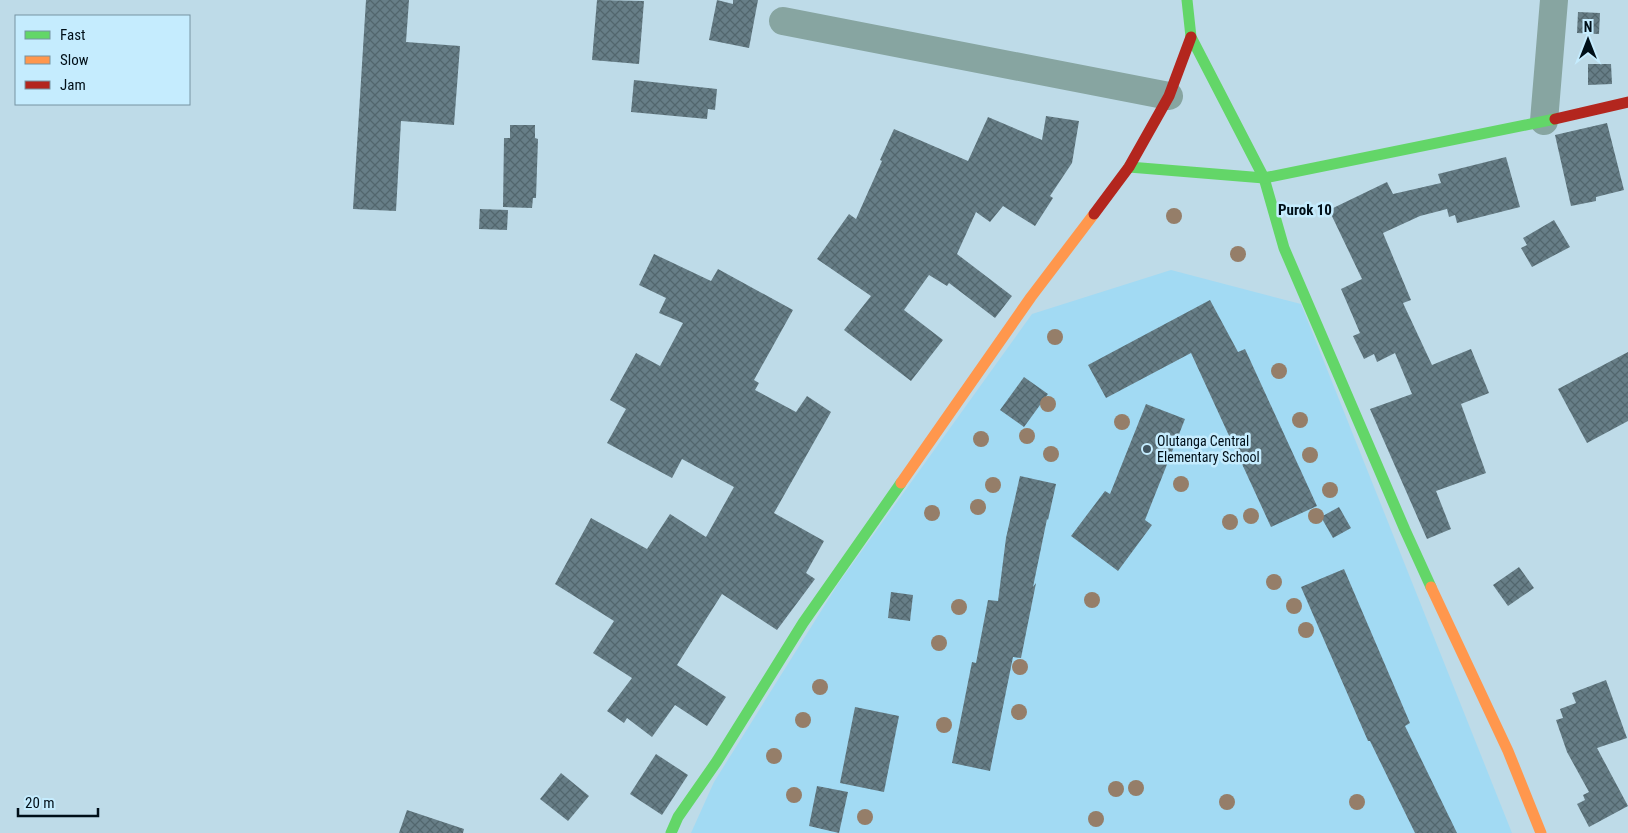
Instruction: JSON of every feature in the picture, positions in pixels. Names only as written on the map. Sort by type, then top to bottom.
[{"type":"street","points":[[1187,0],[1191,37],[1264,178],[1284,248],[1404,530],[1508,751],[1541,833]]},
{"type":"street","points":[[1544,122],[1554,0]]},
{"type":"street","points":[[783,21],[1169,96]]},
{"type":"street","points":[[671,833],[678,817],[717,761],[803,623],[1031,297],[1129,167],[1169,96],[1191,37]]},
{"type":"street","points":[[1129,167],[1264,178],[1544,122],[1628,102]]},
{"type":"shaded area","name":"Olutanga Central Elementary School","points":[[1171,270],[1301,304],[1512,833],[691,833],[714,782],[838,584],[1032,314]]},
{"type":"building","points":[[366,0],[409,0],[406,42],[460,46],[454,125],[401,121],[396,211],[353,209]]},
{"type":"building","points":[[597,0],[644,1],[639,64],[592,60]]},
{"type":"building","points":[[717,0],[733,4],[733,0],[758,0],[749,48],[709,40]]},
{"type":"building","points":[[1578,12],[1600,13],[1599,34],[1577,33]]},
{"type":"building","points":[[1588,64],[1611,64],[1612,84],[1588,85]]},
{"type":"building","points":[[634,80],[717,89],[715,110],[708,109],[707,119],[631,112]]},
{"type":"building","points":[[1046,116],[1079,121],[1072,163],[1050,196],[1053,198],[1035,226],[1003,206],[990,222],[976,212],[957,254],[1012,296],[995,318],[949,283],[947,286],[929,275],[904,310],[943,340],[911,381],[844,330],[871,296],[817,259],[849,214],[856,219],[894,129],[968,161],[988,117],[1042,140]]},
{"type":"building","points":[[1607,123],[1624,190],[1596,197],[1596,201],[1571,206],[1555,135]]},
{"type":"building","points":[[510,125],[535,125],[535,138],[538,139],[536,198],[533,198],[532,208],[503,207],[504,138],[510,138]]},
{"type":"building","points":[[1506,157],[1520,207],[1457,223],[1455,215],[1449,217],[1447,209],[1420,216],[1383,233],[1411,300],[1403,303],[1432,365],[1471,349],[1489,393],[1461,404],[1486,473],[1436,491],[1451,529],[1427,539],[1370,409],[1412,394],[1395,353],[1377,362],[1374,354],[1364,359],[1353,336],[1360,333],[1341,289],[1362,279],[1329,210],[1387,182],[1393,194],[1441,183],[1438,174]]},
{"type":"building","points":[[480,209],[508,210],[507,230],[479,229]]},
{"type":"building","points":[[1554,220],[1570,247],[1532,267],[1521,248],[1527,245],[1523,238]]},
{"type":"building","points":[[654,254],[711,281],[718,269],[793,310],[754,380],[759,383],[755,390],[796,412],[807,396],[831,412],[774,513],[824,541],[806,573],[815,579],[777,630],[722,594],[677,665],[726,697],[707,726],[675,705],[652,737],[627,718],[624,723],[607,711],[632,678],[593,653],[614,621],[555,584],[591,518],[647,549],[670,514],[706,537],[734,487],[682,459],[672,478],[607,443],[626,409],[610,400],[636,353],[660,366],[683,323],[659,313],[666,298],[639,285]]},
{"type":"building","points":[[1210,300],[1238,352],[1245,349],[1317,506],[1271,527],[1191,353],[1106,398],[1088,365]]},
{"type":"building","points":[[1628,352],[1628,421],[1587,443],[1558,389]]},
{"type":"building","points":[[1024,377],[1048,394],[1024,427],[1000,410]]},
{"type":"building","points":[[1146,404],[1185,419],[1145,520],[1152,525],[1118,571],[1071,536],[1105,491],[1110,494]]},
{"type":"building","points":[[1020,476],[1056,484],[1033,587],[1036,583],[1021,658],[1013,657],[990,771],[952,763],[972,662],[976,663],[988,600],[998,601],[1006,538]]},
{"type":"building","points":[[1339,507],[1351,528],[1333,538],[1321,517]]},
{"type":"building","points":[[1519,567],[1534,588],[1508,606],[1493,585]]},
{"type":"building","points":[[1344,569],[1410,723],[1405,726],[1457,833],[1415,833],[1370,741],[1368,741],[1301,587]]},
{"type":"building","points":[[891,592],[913,595],[910,621],[888,618]]},
{"type":"building","points":[[1606,680],[1627,738],[1597,748],[1628,806],[1589,827],[1577,804],[1585,800],[1583,795],[1589,792],[1567,752],[1556,720],[1563,718],[1560,709],[1576,703],[1572,693]]},
{"type":"building","points":[[855,707],[899,716],[884,792],[840,783]]},
{"type":"building","points":[[656,754],[688,775],[662,815],[630,794]]},
{"type":"building","points":[[561,773],[589,796],[568,821],[540,799]]},
{"type":"building","points":[[817,786],[848,792],[839,833],[809,826]]},
{"type":"building","points":[[407,810],[464,829],[463,833],[399,833]]},
{"type":"traffic: fast","points":[[1187,0],[1191,37],[1264,178],[1284,248],[1431,587]]},
{"type":"traffic: fast","points":[[1129,167],[1264,178],[1555,119]]},
{"type":"traffic: fast","points":[[671,833],[678,817],[717,761],[803,623],[901,483]]},
{"type":"traffic: slow","points":[[901,483],[1031,297],[1094,214]]},
{"type":"traffic: slow","points":[[1431,587],[1508,751],[1541,833]]},
{"type":"traffic: jam","points":[[1094,214],[1129,167],[1169,96],[1191,37]]},
{"type":"traffic: jam","points":[[1555,119],[1628,102]]},
{"type":"place","name":"Olutanga Central Elementary School","points":[[1147,449]]},
{"type":"district","name":"Purok 10","points":[[1305,210]]}]
